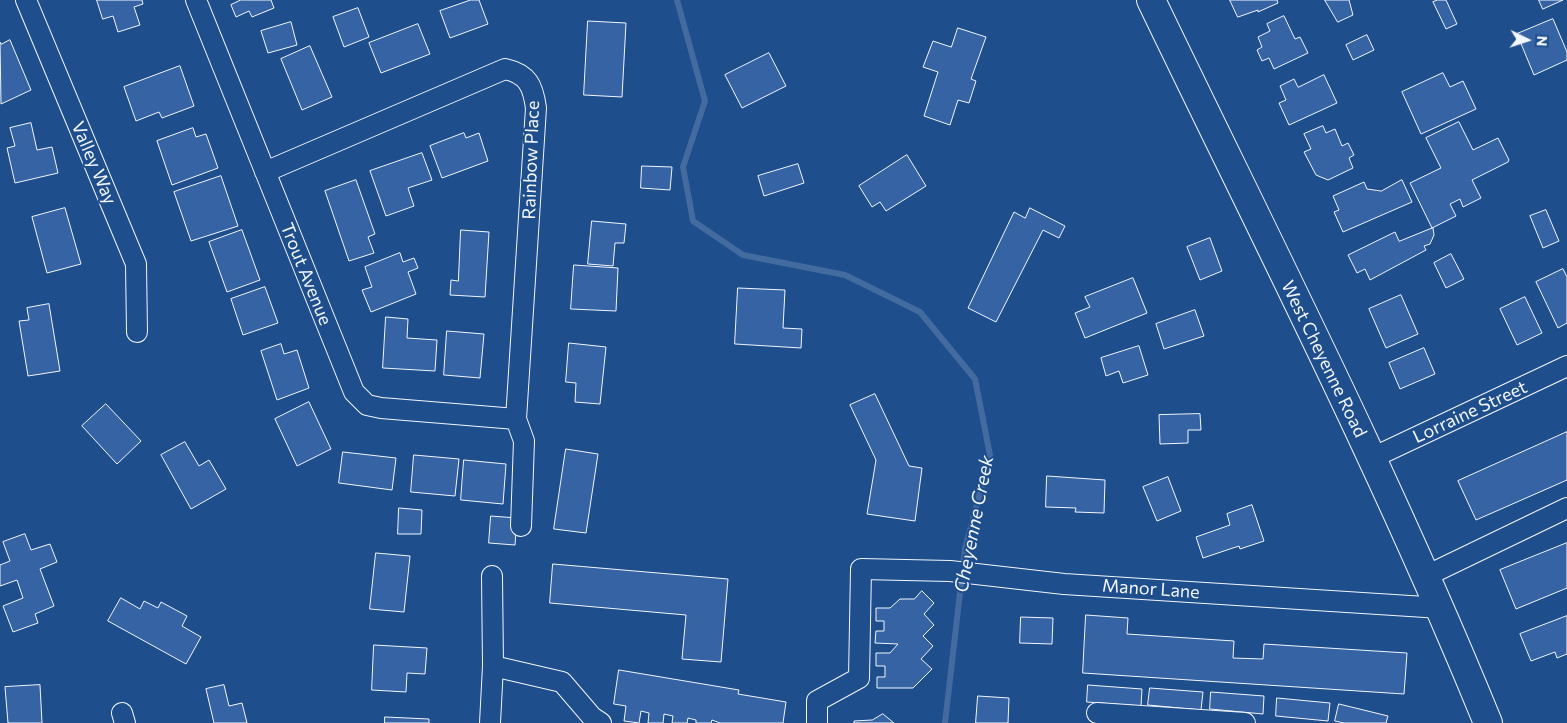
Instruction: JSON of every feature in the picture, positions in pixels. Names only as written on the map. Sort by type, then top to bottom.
[{"type":"main road","name":"West Cheyenne Road","points":[[1151,0],[1372,458],[1442,608],[1488,723]]},
{"type":"street","name":"Valley Way","points":[[26,0],[136,264],[136,332]]},
{"type":"street","name":"Trout Avenue","points":[[196,0],[354,392],[367,404],[381,408],[516,419]]},
{"type":"street","name":"Rainbow Place","points":[[265,172],[505,69],[518,72],[527,80],[534,93],[536,108],[516,419],[524,441],[521,526]]},
{"type":"street","name":"Lorraine Street","points":[[1372,458],[1567,366]]},
{"type":"street","points":[[1426,576],[1567,508]]},
{"type":"street","name":"Manor Lane","points":[[817,723],[817,702],[859,678],[861,569],[950,571],[1064,584],[1442,608]]},
{"type":"street","points":[[490,723],[493,666],[492,576]]},
{"type":"street","points":[[493,666],[562,682],[592,717],[602,723]]},
{"type":"street","points":[[1097,713],[1175,721],[1245,723]]},
{"type":"building","points":[[97,0],[142,0],[143,4],[134,7],[140,25],[118,32],[113,16],[103,19]]},
{"type":"building","points":[[241,0],[271,0],[274,8],[252,17],[249,11],[236,17],[231,5]]},
{"type":"building","points":[[471,0],[479,0],[488,24],[450,38],[440,11]]},
{"type":"building","points":[[1230,0],[1277,0],[1278,3],[1258,12],[1258,10],[1238,17]]},
{"type":"building","points":[[1325,0],[1349,0],[1353,15],[1338,22]]},
{"type":"building","points":[[1446,0],[1457,24],[1446,29],[1433,2]]},
{"type":"building","points":[[1539,0],[1563,0],[1543,9]]},
{"type":"building","points":[[358,8],[369,37],[344,47],[333,17]]},
{"type":"building","points":[[1284,16],[1295,39],[1300,37],[1308,53],[1274,69],[1269,58],[1262,61],[1257,50],[1262,47],[1258,37],[1270,31],[1267,24]]},
{"type":"building","points":[[1553,19],[1567,52],[1567,60],[1534,75],[1517,34]]},
{"type":"building","points":[[588,21],[626,23],[622,97],[584,95]]},
{"type":"building","points":[[291,22],[297,45],[268,53],[261,31]]},
{"type":"building","points":[[418,24],[430,54],[381,73],[369,43]]},
{"type":"building","points":[[958,28],[986,37],[971,79],[976,81],[969,103],[958,100],[950,125],[924,116],[938,72],[923,67],[933,41],[951,47]]},
{"type":"building","points":[[1367,35],[1374,50],[1353,60],[1346,45]]},
{"type":"building","points":[[10,40],[31,90],[1,104],[0,42],[1,44]]},
{"type":"building","points":[[310,46],[332,97],[302,110],[281,59]]},
{"type":"building","points":[[769,53],[786,86],[742,108],[725,75]]},
{"type":"building","points":[[180,66],[194,106],[162,118],[159,112],[136,121],[124,87]]},
{"type":"building","points":[[1443,73],[1450,87],[1463,81],[1476,109],[1421,134],[1402,92]]},
{"type":"building","points":[[1324,75],[1337,103],[1289,125],[1279,103],[1286,100],[1280,86],[1294,79],[1298,87]]},
{"type":"building","points":[[1459,122],[1473,150],[1498,138],[1509,160],[1472,180],[1481,198],[1463,207],[1460,199],[1450,204],[1456,216],[1432,228],[1410,183],[1441,168],[1426,138]]},
{"type":"building","points":[[31,123],[37,150],[52,147],[58,173],[15,183],[7,148],[15,146],[10,128]]},
{"type":"building","points":[[1323,126],[1326,133],[1335,129],[1342,146],[1348,143],[1354,155],[1349,158],[1353,168],[1328,180],[1316,175],[1304,152],[1311,149],[1304,134]]},
{"type":"building","points":[[193,128],[196,137],[206,134],[218,168],[172,185],[157,141]]},
{"type":"building","points":[[464,133],[466,138],[479,133],[488,161],[442,178],[430,146]]},
{"type":"building","points":[[422,153],[432,180],[408,188],[414,206],[386,216],[370,171]]},
{"type":"building","points":[[907,155],[926,186],[886,211],[880,202],[872,207],[859,186]]},
{"type":"building","points":[[798,164],[804,183],[764,196],[758,176]]},
{"type":"building","points":[[642,166],[672,167],[670,190],[641,188]]},
{"type":"building","points":[[221,176],[238,226],[191,241],[174,192]]},
{"type":"building","points":[[356,180],[375,234],[368,237],[374,253],[349,261],[325,191]]},
{"type":"building","points":[[1402,180],[1412,202],[1343,232],[1334,212],[1339,210],[1333,196],[1364,182],[1367,189],[1381,191]]},
{"type":"building","points":[[65,208],[81,264],[47,273],[32,217]]},
{"type":"building","points":[[1030,208],[1065,226],[1059,238],[1043,230],[996,322],[968,308],[1014,212],[1025,218]]},
{"type":"building","points":[[1546,210],[1559,241],[1543,248],[1530,216]]},
{"type":"building","points":[[592,221],[626,224],[624,243],[615,243],[613,266],[588,264]]},
{"type":"building","points":[[1433,228],[1434,235],[1430,244],[1424,246],[1426,250],[1370,280],[1365,269],[1357,273],[1348,255],[1395,232],[1399,241]]},
{"type":"building","points":[[242,230],[260,280],[227,292],[209,242]]},
{"type":"building","points":[[461,230],[489,232],[485,297],[450,295],[451,280],[458,281]]},
{"type":"building","points":[[1210,238],[1222,271],[1200,280],[1187,247]]},
{"type":"building","points":[[400,253],[403,262],[414,258],[418,268],[408,272],[416,294],[371,312],[362,290],[372,287],[365,267]]},
{"type":"building","points":[[1451,254],[1464,279],[1446,288],[1434,263]]},
{"type":"building","points":[[574,265],[618,268],[616,311],[571,309]]},
{"type":"building","points":[[1563,269],[1567,277],[1567,323],[1558,328],[1536,282]]},
{"type":"building","points":[[1133,278],[1147,313],[1085,338],[1075,313],[1090,307],[1085,297]]},
{"type":"building","points":[[265,287],[278,323],[243,335],[231,299]]},
{"type":"building","points":[[738,288],[785,290],[783,328],[802,329],[801,348],[735,344]]},
{"type":"building","points":[[1401,295],[1418,334],[1386,348],[1369,309]]},
{"type":"building","points":[[1525,297],[1542,333],[1517,345],[1500,309]]},
{"type":"building","points":[[49,304],[60,371],[28,376],[19,321],[29,320],[27,308]]},
{"type":"building","points":[[1195,310],[1204,336],[1164,349],[1156,324]]},
{"type":"building","points":[[386,317],[408,319],[407,338],[437,340],[435,371],[383,368]]},
{"type":"building","points":[[447,331],[484,334],[480,378],[444,375]]},
{"type":"building","points":[[569,343],[606,347],[600,404],[575,402],[576,383],[566,382]]},
{"type":"building","points":[[281,344],[284,354],[297,350],[309,388],[277,400],[261,351]]},
{"type":"building","points":[[1139,346],[1148,375],[1123,383],[1119,371],[1106,376],[1101,358]]},
{"type":"building","points":[[1424,348],[1435,374],[1400,389],[1389,363]]},
{"type":"building","points":[[875,394],[909,466],[922,468],[915,521],[867,514],[876,460],[850,405]]},
{"type":"building","points":[[309,402],[331,449],[297,466],[275,419]]},
{"type":"building","points":[[106,404],[141,441],[117,464],[82,426]]},
{"type":"building","points":[[1200,414],[1201,430],[1188,430],[1188,443],[1160,444],[1159,415]]},
{"type":"building","points":[[1567,432],[1567,480],[1476,520],[1458,481]]},
{"type":"building","points":[[185,442],[199,466],[209,460],[226,489],[191,509],[161,455]]},
{"type":"building","points":[[566,449],[598,454],[586,533],[554,529]]},
{"type":"building","points":[[343,452],[396,458],[392,490],[339,483]]},
{"type":"building","points":[[414,455],[459,459],[455,496],[411,492]]},
{"type":"building","points":[[464,460],[506,464],[503,504],[461,500]]},
{"type":"building","points":[[1047,476],[1105,480],[1104,513],[1075,512],[1076,508],[1046,507]]},
{"type":"building","points":[[1168,477],[1181,511],[1157,521],[1143,487]]},
{"type":"building","points":[[1252,505],[1264,541],[1240,549],[1239,546],[1203,558],[1196,537],[1230,525],[1227,514]]},
{"type":"building","points":[[399,508],[422,510],[421,534],[398,534]]},
{"type":"building","points":[[491,516],[517,518],[515,545],[489,543]]},
{"type":"building","points":[[25,534],[31,550],[50,544],[57,562],[40,569],[54,606],[35,614],[38,623],[13,632],[3,606],[23,598],[17,580],[0,586],[0,565],[10,561],[3,542]]},
{"type":"building","points":[[1567,543],[1567,588],[1516,609],[1500,570]]},
{"type":"building","points":[[376,553],[410,556],[404,612],[370,609]]},
{"type":"building","points":[[553,564],[728,579],[721,662],[682,659],[686,615],[550,603]]},
{"type":"building","points":[[922,591],[934,603],[924,614],[934,625],[923,636],[933,646],[921,659],[932,669],[913,688],[877,688],[877,677],[885,677],[885,666],[876,666],[876,653],[890,653],[898,644],[875,643],[876,631],[884,631],[884,621],[876,621],[876,608],[890,608],[900,599],[914,599]]},
{"type":"building","points":[[121,598],[140,609],[144,601],[158,608],[161,602],[187,616],[182,626],[201,637],[186,664],[108,621]]},
{"type":"building","points":[[1086,615],[1128,618],[1127,634],[1234,641],[1233,658],[1263,659],[1264,644],[1407,653],[1404,694],[1083,673]]},
{"type":"building","points":[[1567,616],[1567,654],[1557,658],[1555,652],[1531,661],[1520,634]]},
{"type":"building","points":[[1021,617],[1053,618],[1052,644],[1020,643]]},
{"type":"building","points":[[374,645],[427,648],[425,674],[407,673],[406,692],[372,690]]},
{"type":"building","points":[[619,670],[739,690],[738,694],[786,702],[783,723],[720,723],[712,720],[711,723],[696,723],[696,720],[688,718],[687,723],[672,723],[673,716],[664,714],[663,723],[648,723],[649,713],[641,711],[639,723],[624,721],[626,706],[614,704]]},
{"type":"building","points":[[40,685],[42,723],[8,723],[5,687]]},
{"type":"building","points":[[224,685],[229,706],[242,703],[247,723],[214,723],[206,689]]},
{"type":"building","points":[[1088,685],[1142,689],[1141,706],[1087,702]]},
{"type":"building","points":[[1150,688],[1203,692],[1201,710],[1148,705]]},
{"type":"building","points":[[1211,692],[1264,696],[1263,714],[1210,709]]},
{"type":"building","points":[[978,696],[1009,698],[1008,723],[976,723]]},
{"type":"building","points":[[1277,698],[1330,703],[1328,721],[1276,716]]},
{"type":"building","points":[[1339,704],[1388,716],[1386,723],[1344,723],[1335,721]]},
{"type":"building","points":[[883,714],[894,723],[854,723],[854,721],[872,720]]},
{"type":"building","points":[[385,717],[429,719],[429,723],[385,723]]},
{"type":"waterway","name":"Cheyenne Creek","points":[[677,0],[705,101],[683,167],[693,221],[743,255],[845,275],[920,312],[975,379],[990,455],[965,549],[945,723]]}]
